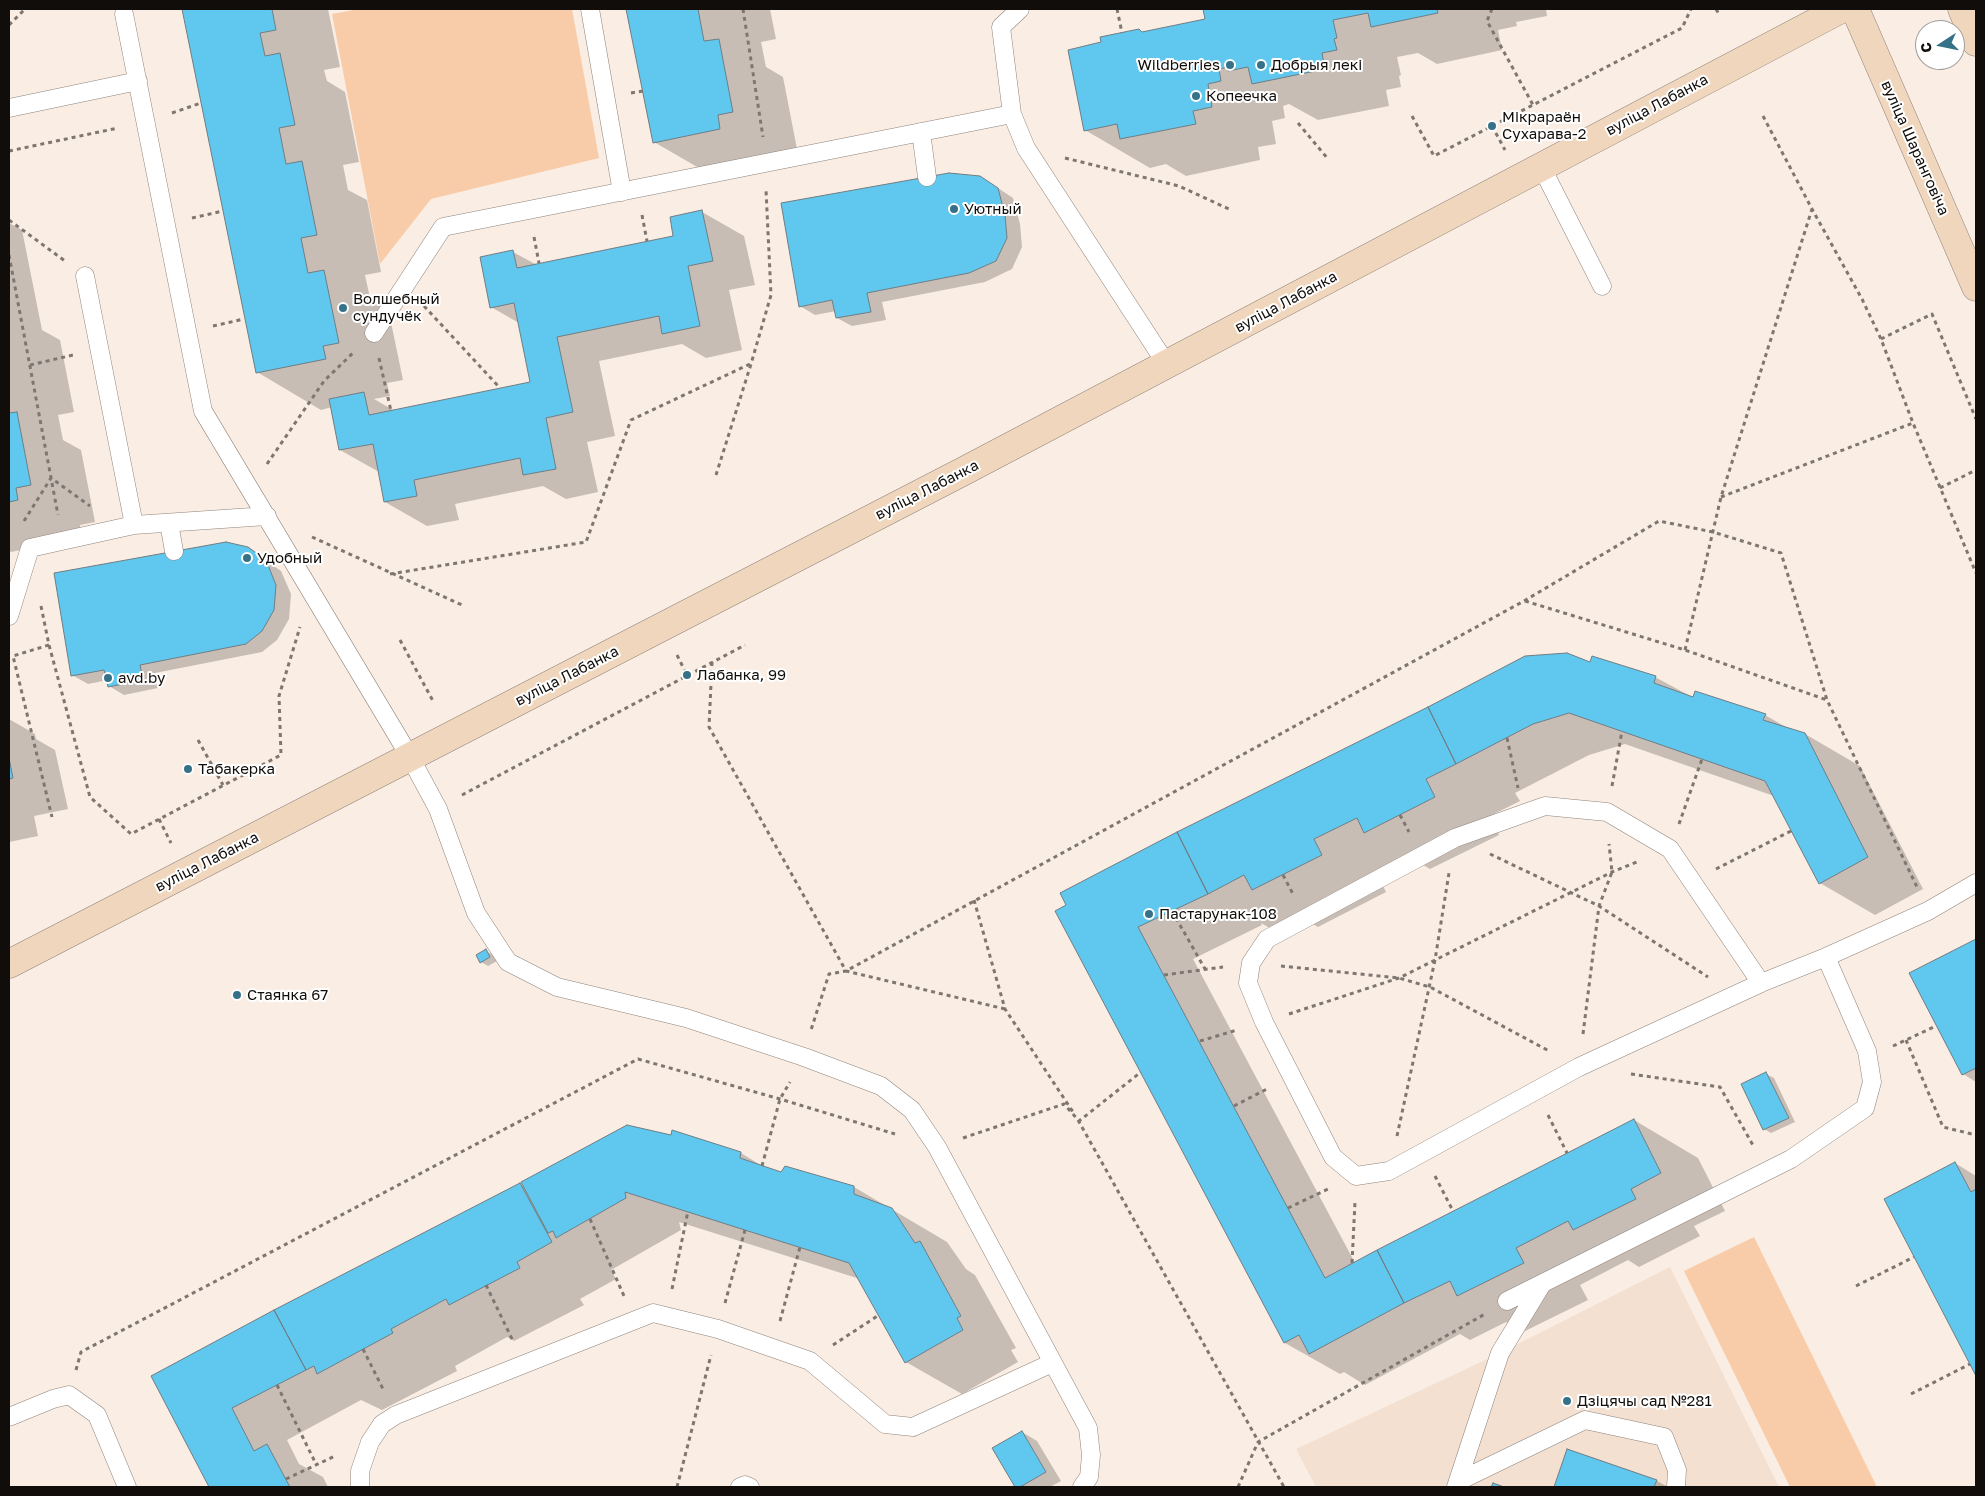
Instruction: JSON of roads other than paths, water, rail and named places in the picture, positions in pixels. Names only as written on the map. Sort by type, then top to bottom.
[{"type":"main road","name":"вуліца Лабанка","points":[[9,964],[1167,365],[1540,166],[1841,9]]},
{"type":"main road","name":"вуліца Шаранговіча","points":[[1855,9],[1976,287]]},
{"type":"main road","points":[[1962,9],[1976,42]]},
{"type":"lane","points":[[590,9],[622,192]]},
{"type":"lane","points":[[1000,9],[1012,114],[1026,148],[1167,365]]},
{"type":"lane","points":[[1001,27],[1020,9]]},
{"type":"lane","points":[[124,14],[203,411],[410,757],[438,809],[476,913],[508,962],[558,987],[686,1018],[804,1057],[881,1086],[912,1110],[937,1147],[1088,1428],[1092,1455],[1089,1477],[1082,1487]]},
{"type":"lane","points":[[9,108],[138,81]]},
{"type":"lane","points":[[374,333],[443,227],[1012,114]]},
{"type":"lane","points":[[921,132],[926,177]]},
{"type":"lane","points":[[1540,166],[1602,286]]},
{"type":"lane","points":[[85,276],[100,350],[127,527]]},
{"type":"lane","points":[[9,616],[30,548],[127,527],[267,516]]},
{"type":"lane","points":[[169,523],[174,551]]},
{"type":"lane","points":[[1761,982],[1670,849],[1607,812],[1546,806],[1455,838],[1268,939],[1250,963],[1248,983],[1264,1022],[1333,1157],[1356,1176],[1389,1171],[1579,1067],[1761,982],[1826,957],[1928,911],[1976,883]]},
{"type":"lane","points":[[1507,1301],[1791,1159],[1865,1108],[1872,1082],[1867,1051],[1826,957]]},
{"type":"lane","points":[[1458,1484],[1500,1353],[1543,1283]]},
{"type":"lane","points":[[360,1487],[360,1471],[370,1442],[382,1424],[396,1415],[653,1313],[718,1329],[810,1361],[885,1424],[913,1426],[1052,1364]]},
{"type":"lane","points":[[9,1417],[53,1399],[69,1395],[97,1415],[126,1487]]},
{"type":"lane","points":[[1458,1484],[1585,1420],[1664,1437],[1677,1470],[1676,1487]]},
{"type":"lane","points":[[740,1487],[745,1485],[750,1487]]},
{"type":"place","name":"Wildberries","points":[[1230,65]]},
{"type":"place","name":"Добрыя лекі","points":[[1261,65]]},
{"type":"place","name":"Копеечка","points":[[1196,96]]},
{"type":"place","name":"Мікрараён Сухарава-2","points":[[1492,126]]},
{"type":"place","name":"Уютный","points":[[954,209]]},
{"type":"place","name":"Волшебный сундучёк","points":[[343,308]]},
{"type":"place","name":"Удобный","points":[[247,558]]},
{"type":"place","name":"Лабанка, 99","points":[[687,675]]},
{"type":"place","name":"avd.by","points":[[108,678]]},
{"type":"place","name":"Табакерка","points":[[188,769]]},
{"type":"place","name":"Пастарунак-108","points":[[1149,914]]},
{"type":"place","name":"Стаянка 67","points":[[237,995]]},
{"type":"place","name":"Дзіцячы сад №281","points":[[1567,1401]]}]
